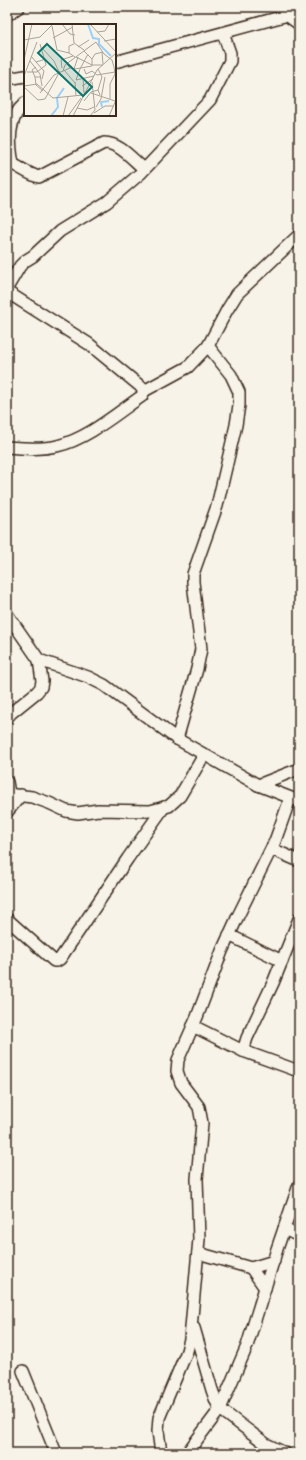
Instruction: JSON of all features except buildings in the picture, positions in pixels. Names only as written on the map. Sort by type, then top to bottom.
[{"type":"street","points":[[7,15],[19,7]]},
{"type":"street","points":[[116,62],[294,14],[299,24]]},
{"type":"street","points":[[7,288],[20,266],[25,261],[34,256],[60,231],[107,202],[144,169],[206,105],[214,95],[230,61],[230,53],[223,34]]},
{"type":"street","points":[[7,79],[24,76]]},
{"type":"street","points":[[24,104],[19,110],[13,123],[10,136],[10,163],[32,175],[39,177],[104,144],[111,143],[118,146],[144,169]]},
{"type":"street","points":[[7,447],[33,449],[56,446],[82,437],[142,396],[144,391],[188,367],[208,346],[227,310],[246,284],[299,235]]},
{"type":"street","points":[[7,292],[89,344],[140,386],[144,391]]},
{"type":"street","points":[[177,739],[197,669],[201,649],[193,574],[217,506],[236,425],[239,405],[239,392],[230,375],[208,346]]},
{"type":"street","points":[[7,614],[39,660],[42,681],[41,687],[7,718]]},
{"type":"street","points":[[39,660],[104,684],[177,739],[258,785],[295,800],[230,935],[178,1060],[177,1071],[181,1083],[199,1108],[202,1123],[197,1179],[199,1239],[192,1324],[187,1352],[159,1418],[158,1431],[161,1453]]},
{"type":"street","points":[[7,782],[8,794],[32,797],[50,803],[66,811],[78,813],[98,810],[150,811],[169,806],[180,796],[204,755]]},
{"type":"street","points":[[258,785],[299,769]]},
{"type":"street","points":[[7,812],[21,795]]},
{"type":"street","points":[[7,919],[54,961],[57,961],[164,808]]},
{"type":"street","points":[[272,849],[299,861]]},
{"type":"street","points":[[243,1051],[247,1038],[282,961],[299,919]]},
{"type":"street","points":[[230,935],[282,961]]},
{"type":"street","points":[[193,1026],[243,1051],[299,1071]]},
{"type":"street","points":[[187,1453],[220,1409],[222,1401],[240,1364],[299,1185]]},
{"type":"street","points":[[284,1230],[299,1236]]},
{"type":"street","points":[[198,1253],[251,1268],[274,1261]]},
{"type":"street","points":[[251,1268],[265,1288]]},
{"type":"street","points":[[192,1324],[212,1390],[220,1409],[266,1444],[284,1453]]},
{"type":"street","points":[[23,1371],[56,1453]]}]
